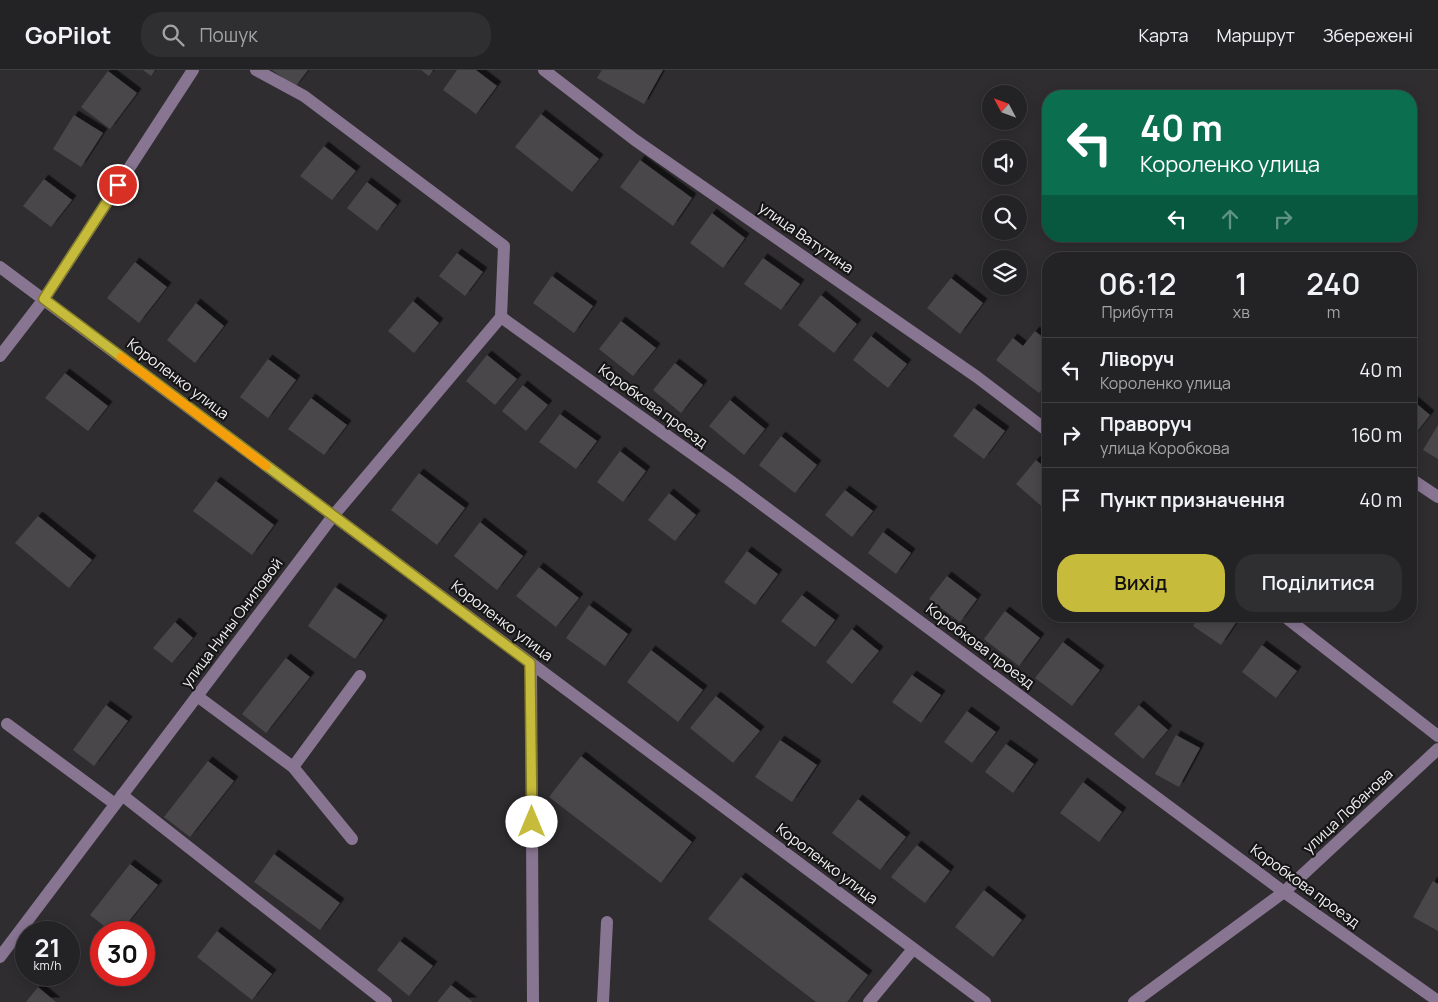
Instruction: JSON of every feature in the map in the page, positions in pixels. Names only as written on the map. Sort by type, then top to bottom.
[{"type":"street","points":[[0,356],[44,299],[193,70]]},
{"type":"street","points":[[256,70],[304,96],[504,246],[501,317]]},
{"type":"street","name":"улица Ватутина","points":[[544,70],[635,140],[977,377],[1042,427]]},
{"type":"street","name":"Короленко улица","points":[[0,267],[985,1002]]},
{"type":"street","name":"улица Нины Ониловой","points":[[0,957],[334,516],[501,317]]},
{"type":"street","name":"Коробкова проезд","points":[[501,317],[737,486],[1284,892],[1438,1001]]},
{"type":"street","points":[[1417,483],[1438,498]]},
{"type":"street","points":[[1292,622],[1438,736]]},
{"type":"street","points":[[530,663],[533,1002]]},
{"type":"street","points":[[293,767],[360,676]]},
{"type":"street","points":[[197,696],[293,767],[352,839]]},
{"type":"street","points":[[7,724],[119,800],[386,1002]]},
{"type":"street","name":"улица Лобанова","points":[[1134,1002],[1284,892],[1438,750]]},
{"type":"street","points":[[603,1002],[607,922]]},
{"type":"street","points":[[870,1002],[913,949]]},
{"type":"building","points":[[143,70],[155,70],[151,76]]},
{"type":"building","points":[[272,70],[308,70],[295,87]]},
{"type":"building","points":[[421,70],[433,70],[429,76]]},
{"type":"building","points":[[457,70],[476,70],[497,86],[476,114],[443,90]]},
{"type":"building","points":[[602,70],[663,70],[644,104],[597,78]]},
{"type":"building","points":[[108,71],[137,93],[110,129],[81,107]]},
{"type":"building","points":[[541,114],[599,159],[572,192],[515,147]]},
{"type":"building","points":[[74,115],[103,133],[81,167],[53,149]]},
{"type":"building","points":[[324,146],[356,171],[332,200],[300,176]]},
{"type":"building","points":[[640,160],[692,198],[673,226],[620,187]]},
{"type":"building","points":[[44,179],[72,200],[51,227],[23,206]]},
{"type":"building","points":[[367,182],[397,205],[377,231],[347,208]]},
{"type":"building","points":[[712,213],[745,238],[723,268],[690,243]]},
{"type":"building","points":[[457,253],[483,272],[465,296],[439,276]]},
{"type":"building","points":[[763,258],[800,284],[781,310],[744,284]]},
{"type":"building","points":[[135,262],[167,287],[139,323],[107,298]]},
{"type":"building","points":[[552,276],[593,306],[574,333],[533,303]]},
{"type":"building","points":[[951,278],[983,303],[960,334],[927,308]]},
{"type":"building","points":[[821,295],[857,324],[834,353],[798,325]]},
{"type":"building","points":[[413,301],[439,323],[414,353],[388,331]]},
{"type":"building","points":[[196,303],[224,326],[195,363],[167,340]]},
{"type":"building","points":[[621,321],[656,348],[633,376],[599,349]]},
{"type":"building","points":[[1035,331],[1042,336],[1042,389],[1039,393],[996,360],[1013,338],[1023,346]]},
{"type":"building","points":[[871,336],[907,364],[888,388],[853,360]]},
{"type":"building","points":[[487,355],[517,379],[495,405],[466,381]]},
{"type":"building","points":[[268,359],[296,380],[268,418],[240,397]]},
{"type":"building","points":[[675,363],[703,385],[681,413],[653,390]]},
{"type":"building","points":[[65,373],[108,406],[88,431],[45,398]]},
{"type":"building","points":[[523,385],[548,405],[526,431],[502,411]]},
{"type":"building","points":[[311,398],[347,425],[324,455],[288,429]]},
{"type":"building","points":[[730,400],[765,429],[744,455],[709,426]]},
{"type":"building","points":[[1417,404],[1430,415],[1417,431]]},
{"type":"building","points":[[974,408],[1005,431],[984,459],[953,436]]},
{"type":"building","points":[[560,414],[597,441],[576,469],[539,442]]},
{"type":"building","points":[[1438,425],[1438,459],[1423,450]]},
{"type":"building","points":[[781,436],[817,465],[795,493],[759,465]]},
{"type":"building","points":[[620,451],[646,471],[623,502],[597,482]]},
{"type":"building","points":[[1036,460],[1042,465],[1042,507],[1016,484]]},
{"type":"building","points":[[419,473],[465,508],[437,545],[391,510]]},
{"type":"building","points":[[216,481],[274,525],[252,555],[193,511]]},
{"type":"building","points":[[845,490],[873,511],[852,537],[825,515]]},
{"type":"building","points":[[669,493],[696,515],[675,541],[648,520]]},
{"type":"building","points":[[38,516],[92,560],[69,588],[15,543]]},
{"type":"building","points":[[480,522],[523,556],[497,590],[454,556]]},
{"type":"building","points":[[883,532],[911,553],[896,574],[868,553]]},
{"type":"building","points":[[747,551],[778,574],[755,605],[724,582]]},
{"type":"building","points":[[539,567],[579,598],[556,627],[516,596]]},
{"type":"building","points":[[947,576],[977,599],[960,622],[929,599]]},
{"type":"building","points":[[335,587],[383,620],[355,659],[308,626]]},
{"type":"building","points":[[802,595],[835,620],[815,647],[781,621]]},
{"type":"building","points":[[589,605],[628,634],[605,666],[566,638]]},
{"type":"building","points":[[1005,611],[1040,638],[1019,666],[984,639]]},
{"type":"building","points":[[175,622],[193,638],[172,663],[153,648]]},
{"type":"building","points":[[1195,622],[1236,622],[1221,645],[1193,626]]},
{"type":"building","points":[[852,629],[879,651],[852,684],[826,662]]},
{"type":"building","points":[[1063,642],[1100,670],[1072,706],[1035,678]]},
{"type":"building","points":[[1262,645],[1297,671],[1276,698],[1242,672]]},
{"type":"building","points":[[651,650],[703,690],[678,722],[627,682]]},
{"type":"building","points":[[286,658],[310,677],[266,733],[242,714]]},
{"type":"building","points":[[912,675],[941,695],[921,723],[892,702]]},
{"type":"building","points":[[716,696],[760,731],[733,763],[690,728]]},
{"type":"building","points":[[106,705],[128,721],[94,766],[73,750]]},
{"type":"building","points":[[1139,705],[1168,730],[1143,759],[1114,734]]},
{"type":"building","points":[[967,711],[996,732],[972,763],[944,742]]},
{"type":"building","points":[[1176,735],[1200,748],[1179,787],[1155,774]]},
{"type":"building","points":[[780,740],[817,765],[792,802],[755,777]]},
{"type":"building","points":[[1006,744],[1034,764],[1013,793],[985,772]]},
{"type":"building","points":[[581,756],[692,842],[661,883],[549,797]]},
{"type":"building","points":[[208,761],[234,781],[190,837],[164,817]]},
{"type":"building","points":[[1083,782],[1122,812],[1099,842],[1060,813]]},
{"type":"building","points":[[858,799],[906,837],[880,870],[832,833]]},
{"type":"building","points":[[917,845],[950,871],[925,903],[891,877]]},
{"type":"building","points":[[274,854],[340,903],[320,930],[254,882]]},
{"type":"building","points":[[130,864],[158,885],[129,921],[98,921],[90,915]]},
{"type":"building","points":[[741,877],[868,975],[847,1002],[816,1002],[708,919]]},
{"type":"building","points":[[1433,881],[1438,884],[1438,931],[1413,917]]},
{"type":"building","points":[[984,890],[1022,920],[993,957],[955,927]]},
{"type":"building","points":[[217,931],[272,974],[252,1000],[197,957]]},
{"type":"building","points":[[400,941],[433,966],[409,996],[377,970]]},
{"type":"building","points":[[451,985],[473,1002],[437,1002]]},
{"type":"building","points":[[38,987],[56,1002],[26,1002]]},
{"type":"slow traffic","points":[[121,357],[266,466]]},
{"type":"route","points":[[118,185],[44,299],[530,663],[532,822]]}]
